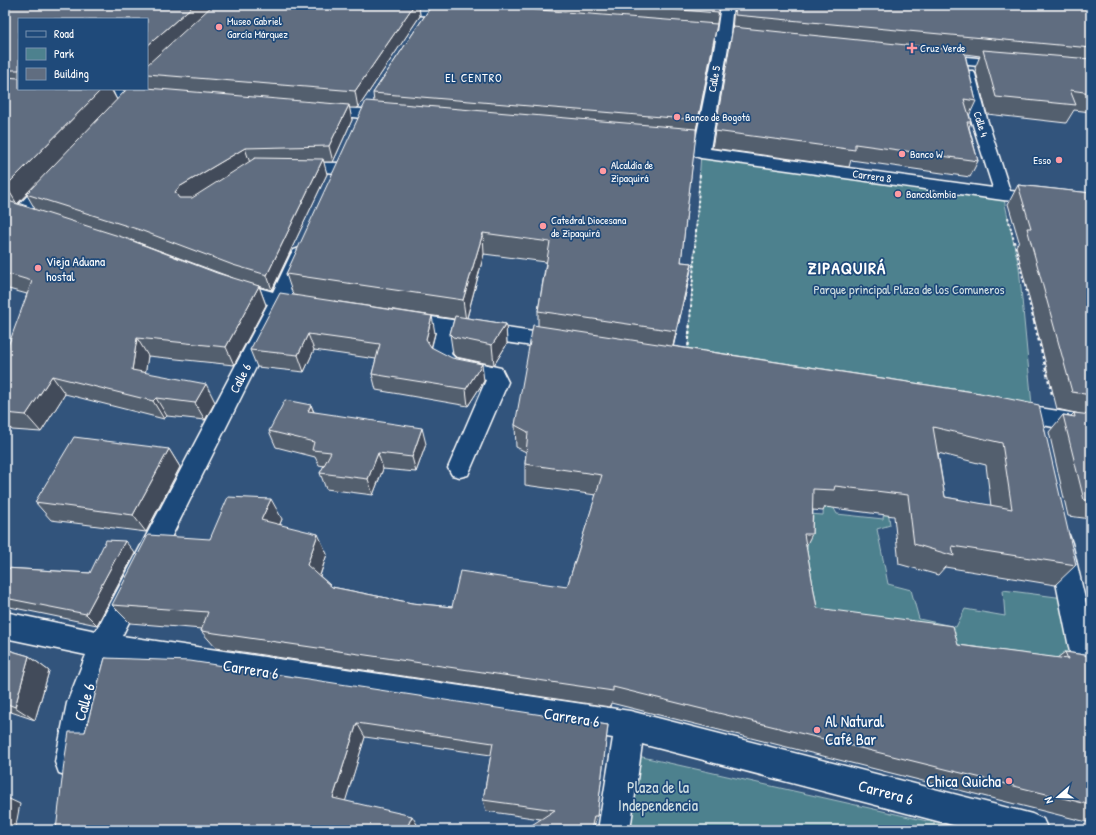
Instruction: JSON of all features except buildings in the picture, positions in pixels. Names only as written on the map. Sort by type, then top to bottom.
[{"type":"street","points":[[348,5],[434,9],[471,16]]},
{"type":"street","name":"Calle 5","points":[[702,148],[723,36],[727,5]]},
{"type":"street","points":[[419,31],[434,9]]},
{"type":"street","points":[[675,32],[777,41]]},
{"type":"street","points":[[926,57],[1020,66]]},
{"type":"street","name":"Calle 4","points":[[965,61],[979,119],[1003,195]]},
{"type":"street","points":[[68,92],[133,92],[169,98]]},
{"type":"street","points":[[114,113],[133,92]]},
{"type":"street","points":[[330,189],[364,114],[377,94]]},
{"type":"street","points":[[302,109],[404,117]]},
{"type":"street","name":"Carrera 8","points":[[655,140],[1003,195],[1091,204]]},
{"type":"street","points":[[278,167],[340,168]]},
{"type":"street","points":[[22,213],[60,171]]},
{"type":"street","name":"Calle 6","points":[[66,785],[81,703],[103,646],[279,301],[308,238]]},
{"type":"street","points":[[218,281],[279,301],[325,308]]},
{"type":"street","points":[[386,317],[579,346]]},
{"type":"street","points":[[448,326],[440,356],[449,364],[494,374],[497,382],[460,468]]},
{"type":"street","points":[[994,410],[1036,427],[1059,420],[1091,426]]},
{"type":"street","points":[[1056,524],[1091,687]]},
{"type":"street","points":[[5,625],[103,646]]},
{"type":"street","name":"Carrera 6","points":[[103,646],[630,726],[1032,830]]},
{"type":"street","points":[[614,830],[630,726]]},
{"type":"path","points":[[688,354],[702,148]]},
{"type":"path","points":[[1003,195],[1059,420]]},
{"type":"green space","name":"Parque principal Plaza de los Comuneros","points":[[701,153],[1003,195],[1019,267],[1033,416],[687,362]]},
{"type":"green space","points":[[824,504],[832,505],[837,514],[883,519],[884,509],[888,509],[890,525],[877,529],[888,584],[911,590],[919,619],[956,627],[965,609],[1005,616],[1003,590],[1064,598],[1079,668],[810,622],[807,560],[808,514],[823,515]]},
{"type":"green space","name":"Plaza de la Independencia","points":[[629,754],[967,830],[618,830]]},
{"type":"place","name":"Museo Gabriel García Márquez","points":[[219,27]]},
{"type":"place","name":"Cruz Verde","points":[[912,48]]},
{"type":"place","name":"Banco de Bogotá","points":[[677,117]]},
{"type":"place","name":"Banco W","points":[[902,154]]},
{"type":"place","name":"Esso","points":[[1059,160]]},
{"type":"place","name":"Alcaldía de Zipaquirá","points":[[603,171]]},
{"type":"place","name":"Bancolombia","points":[[898,194]]},
{"type":"place","name":"Catedral Diocesana de Zipaquirá","points":[[543,226]]},
{"type":"place","name":"Vieja Aduana hostal","points":[[38,268]]},
{"type":"place","name":"Al Natural Café Bar","points":[[817,730]]},
{"type":"place","name":"Chica Quicha","points":[[1009,781]]},
{"type":"district","name":"EL CENTRO","points":[[474,78]]},
{"type":"district","name":"ZIPAQUIRÁ","points":[[847,268]]}]
